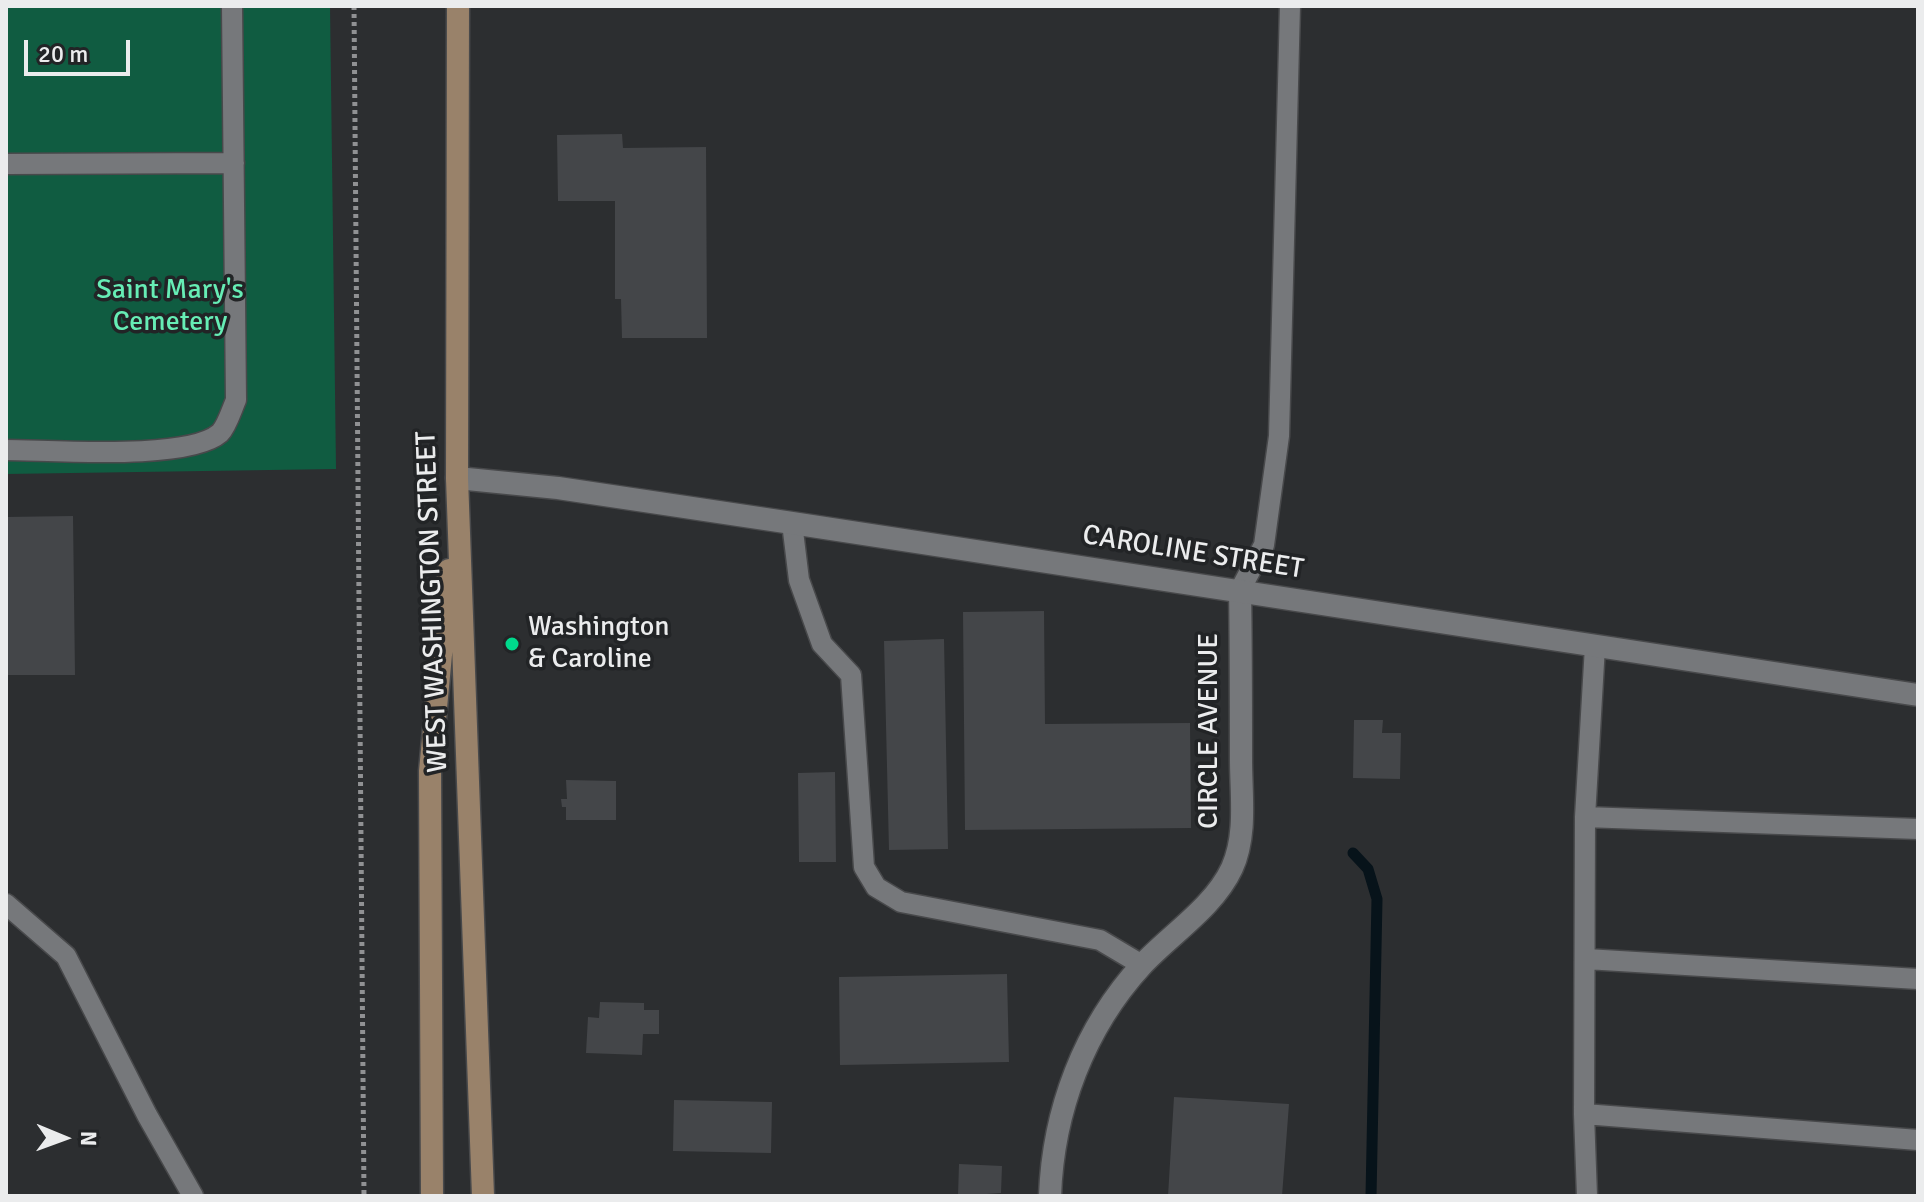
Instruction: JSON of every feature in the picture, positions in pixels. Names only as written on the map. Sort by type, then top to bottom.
[{"type":"main road","name":"WEST WASHINGTON STREET","points":[[458,6],[457,478],[483,1196]]},
{"type":"main road","points":[[432,1196],[430,771],[457,478]]},
{"type":"street","name":"CAROLINE STREET","points":[[457,478],[792,523],[1918,695]]},
{"type":"street","name":"CIRCLE AVENUE","points":[[1050,1196],[1052,1154],[1082,1054],[1107,1008],[1142,965],[1223,883],[1241,842],[1240,590]]},
{"type":"lane","points":[[6,450],[156,450],[198,444],[221,432],[236,400],[232,6]]},
{"type":"lane","points":[[1240,590],[1264,545],[1279,436],[1290,6]]},
{"type":"lane","points":[[6,164],[234,163]]},
{"type":"lane","points":[[792,523],[799,580],[822,644],[851,675],[864,867],[876,887],[901,902],[1100,940],[1142,965]]},
{"type":"lane","points":[[1587,1196],[1584,1114],[1585,817],[1595,646]]},
{"type":"lane","points":[[1585,817],[1918,829]]},
{"type":"lane","points":[[6,904],[66,956],[147,1115],[193,1196]]},
{"type":"lane","points":[[1586,959],[1918,979]]},
{"type":"lane","points":[[1584,1114],[1918,1140]]},
{"type":"path","points":[[354,6],[364,1196]]},
{"type":"green space","name":"Saint Mary's Cemetery","points":[[6,6],[330,6],[336,469],[6,474]]},
{"type":"building","points":[[622,134],[623,148],[706,147],[707,338],[622,338],[621,299],[615,299],[615,201],[558,201],[557,135]]},
{"type":"building","points":[[73,516],[75,675],[6,675],[6,517]]},
{"type":"building","points":[[1044,611],[1045,724],[1190,723],[1191,828],[965,830],[963,612]]},
{"type":"building","points":[[944,639],[948,849],[889,850],[884,641]]},
{"type":"building","points":[[1354,720],[1383,720],[1382,733],[1401,733],[1400,779],[1353,778]]},
{"type":"building","points":[[835,772],[836,862],[799,862],[798,773]]},
{"type":"building","points":[[566,780],[616,781],[616,820],[566,820],[566,807],[562,807],[561,799],[567,799]]},
{"type":"building","points":[[1007,974],[1009,1062],[840,1065],[839,977]]},
{"type":"building","points":[[600,1002],[644,1003],[644,1010],[659,1010],[659,1034],[643,1034],[642,1055],[586,1053],[588,1017],[599,1018]]},
{"type":"building","points":[[1174,1097],[1289,1104],[1282,1196],[1168,1196]]},
{"type":"building","points":[[674,1100],[772,1102],[771,1153],[673,1151]]},
{"type":"building","points":[[959,1164],[1002,1166],[1001,1193],[958,1196]]},
{"type":"waterway","points":[[1353,853],[1368,869],[1377,899],[1371,1196]]},
{"type":"place","name":"Washington & Caroline","points":[[512,644]]}]
